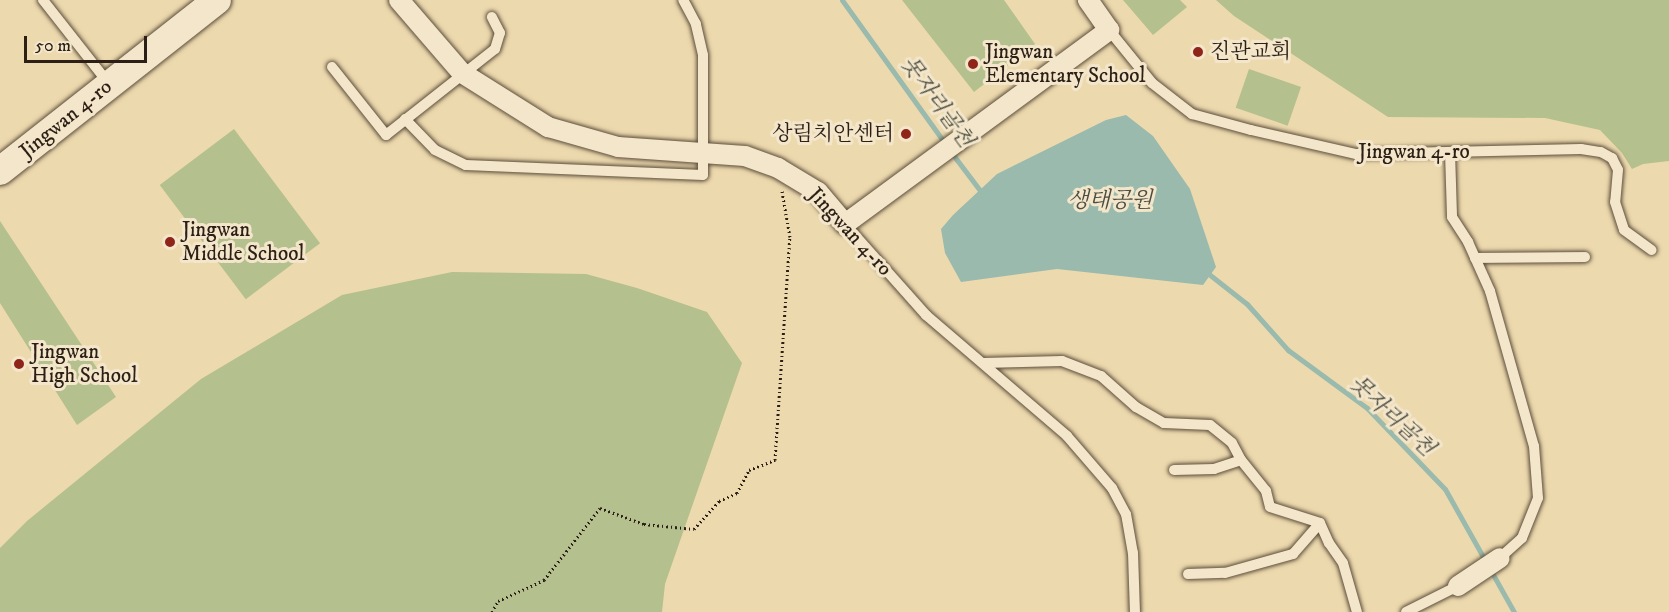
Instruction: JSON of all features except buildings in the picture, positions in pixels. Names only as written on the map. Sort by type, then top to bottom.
[{"type":"street","name":"Jingwan 4-ro","points":[[0,171],[217,0]]},
{"type":"street","name":"Jingwan 4-ro","points":[[399,0],[462,74],[548,128],[618,147],[704,151],[745,156],[778,168],[818,192],[845,224]]},
{"type":"street","name":"Jingwan 4-ro","points":[[1088,0],[1109,30]]},
{"type":"street","points":[[845,224],[1109,30]]},
{"type":"street","points":[[1458,586],[1500,558]]},
{"type":"lane","points":[[43,0],[110,84]]},
{"type":"lane","points":[[405,119],[435,150],[466,165],[703,175],[704,55],[696,24],[683,0]]},
{"type":"lane","points":[[332,67],[386,135],[495,49],[500,33],[492,17]]},
{"type":"lane","name":"Jingwan 4-ro","points":[[1109,30],[1152,83],[1192,114],[1356,154],[1581,149],[1601,152],[1612,158],[1618,170],[1615,202],[1624,230],[1652,250]]},
{"type":"lane","points":[[1450,152],[1452,217],[1490,291],[1534,446],[1538,498],[1522,538],[1500,558]]},
{"type":"lane","name":"Jingwan 4-ro","points":[[845,224],[926,315],[1067,436],[1112,488],[1126,514],[1133,553],[1135,612]]},
{"type":"lane","points":[[1475,258],[1585,257]]},
{"type":"lane","points":[[983,363],[1062,361],[1101,376],[1136,407],[1164,423],[1210,425],[1232,443],[1241,460],[1266,491],[1270,507],[1320,523],[1342,563],[1357,612]]},
{"type":"lane","points":[[1174,470],[1214,469],[1241,460]]},
{"type":"lane","points":[[1188,574],[1225,573],[1293,554],[1320,523]]},
{"type":"lane","points":[[1406,612],[1458,586]]},
{"type":"path","points":[[492,612],[498,601],[544,580],[600,508],[644,524],[694,529],[719,501],[737,493],[749,470],[775,460],[790,237],[780,180]]},
{"type":"green space","points":[[902,0],[1004,0],[1035,44],[974,92]]},
{"type":"green space","points":[[1123,0],[1180,0],[1187,7],[1153,35]]},
{"type":"green space","points":[[1216,0],[1669,0],[1669,161],[1643,164],[1632,169],[1622,153],[1600,130],[1545,118],[1388,117],[1234,16]]},
{"type":"green space","points":[[1249,69],[1301,87],[1288,126],[1236,108]]},
{"type":"green space","points":[[234,129],[320,243],[246,299],[160,185]]},
{"type":"green space","points":[[0,221],[116,397],[77,425],[0,303]]},
{"type":"green space","points":[[452,272],[586,274],[637,288],[707,312],[742,363],[665,584],[662,612],[0,612],[0,548],[27,521],[201,379],[342,295]]},
{"type":"water","name":"생태공원","points":[[1126,115],[1153,136],[1190,189],[1216,267],[1203,285],[1057,269],[961,282],[945,253],[941,229],[953,215],[997,174],[1106,120]]},
{"type":"waterway","name":"못자리골천","points":[[842,0],[957,160],[980,190],[987,191]]},
{"type":"waterway","name":"못자리골천","points":[[1205,271],[1247,304],[1288,350],[1367,408],[1445,489],[1514,612]]},
{"type":"place","name":"진관교회","points":[[1198,52]]},
{"type":"place","name":"Jingwan Elementary School","points":[[973,64]]},
{"type":"place","name":"상림치안센터","points":[[906,134]]},
{"type":"place","name":"Jingwan Middle School","points":[[170,242]]},
{"type":"place","name":"Jingwan High School","points":[[19,364]]}]
